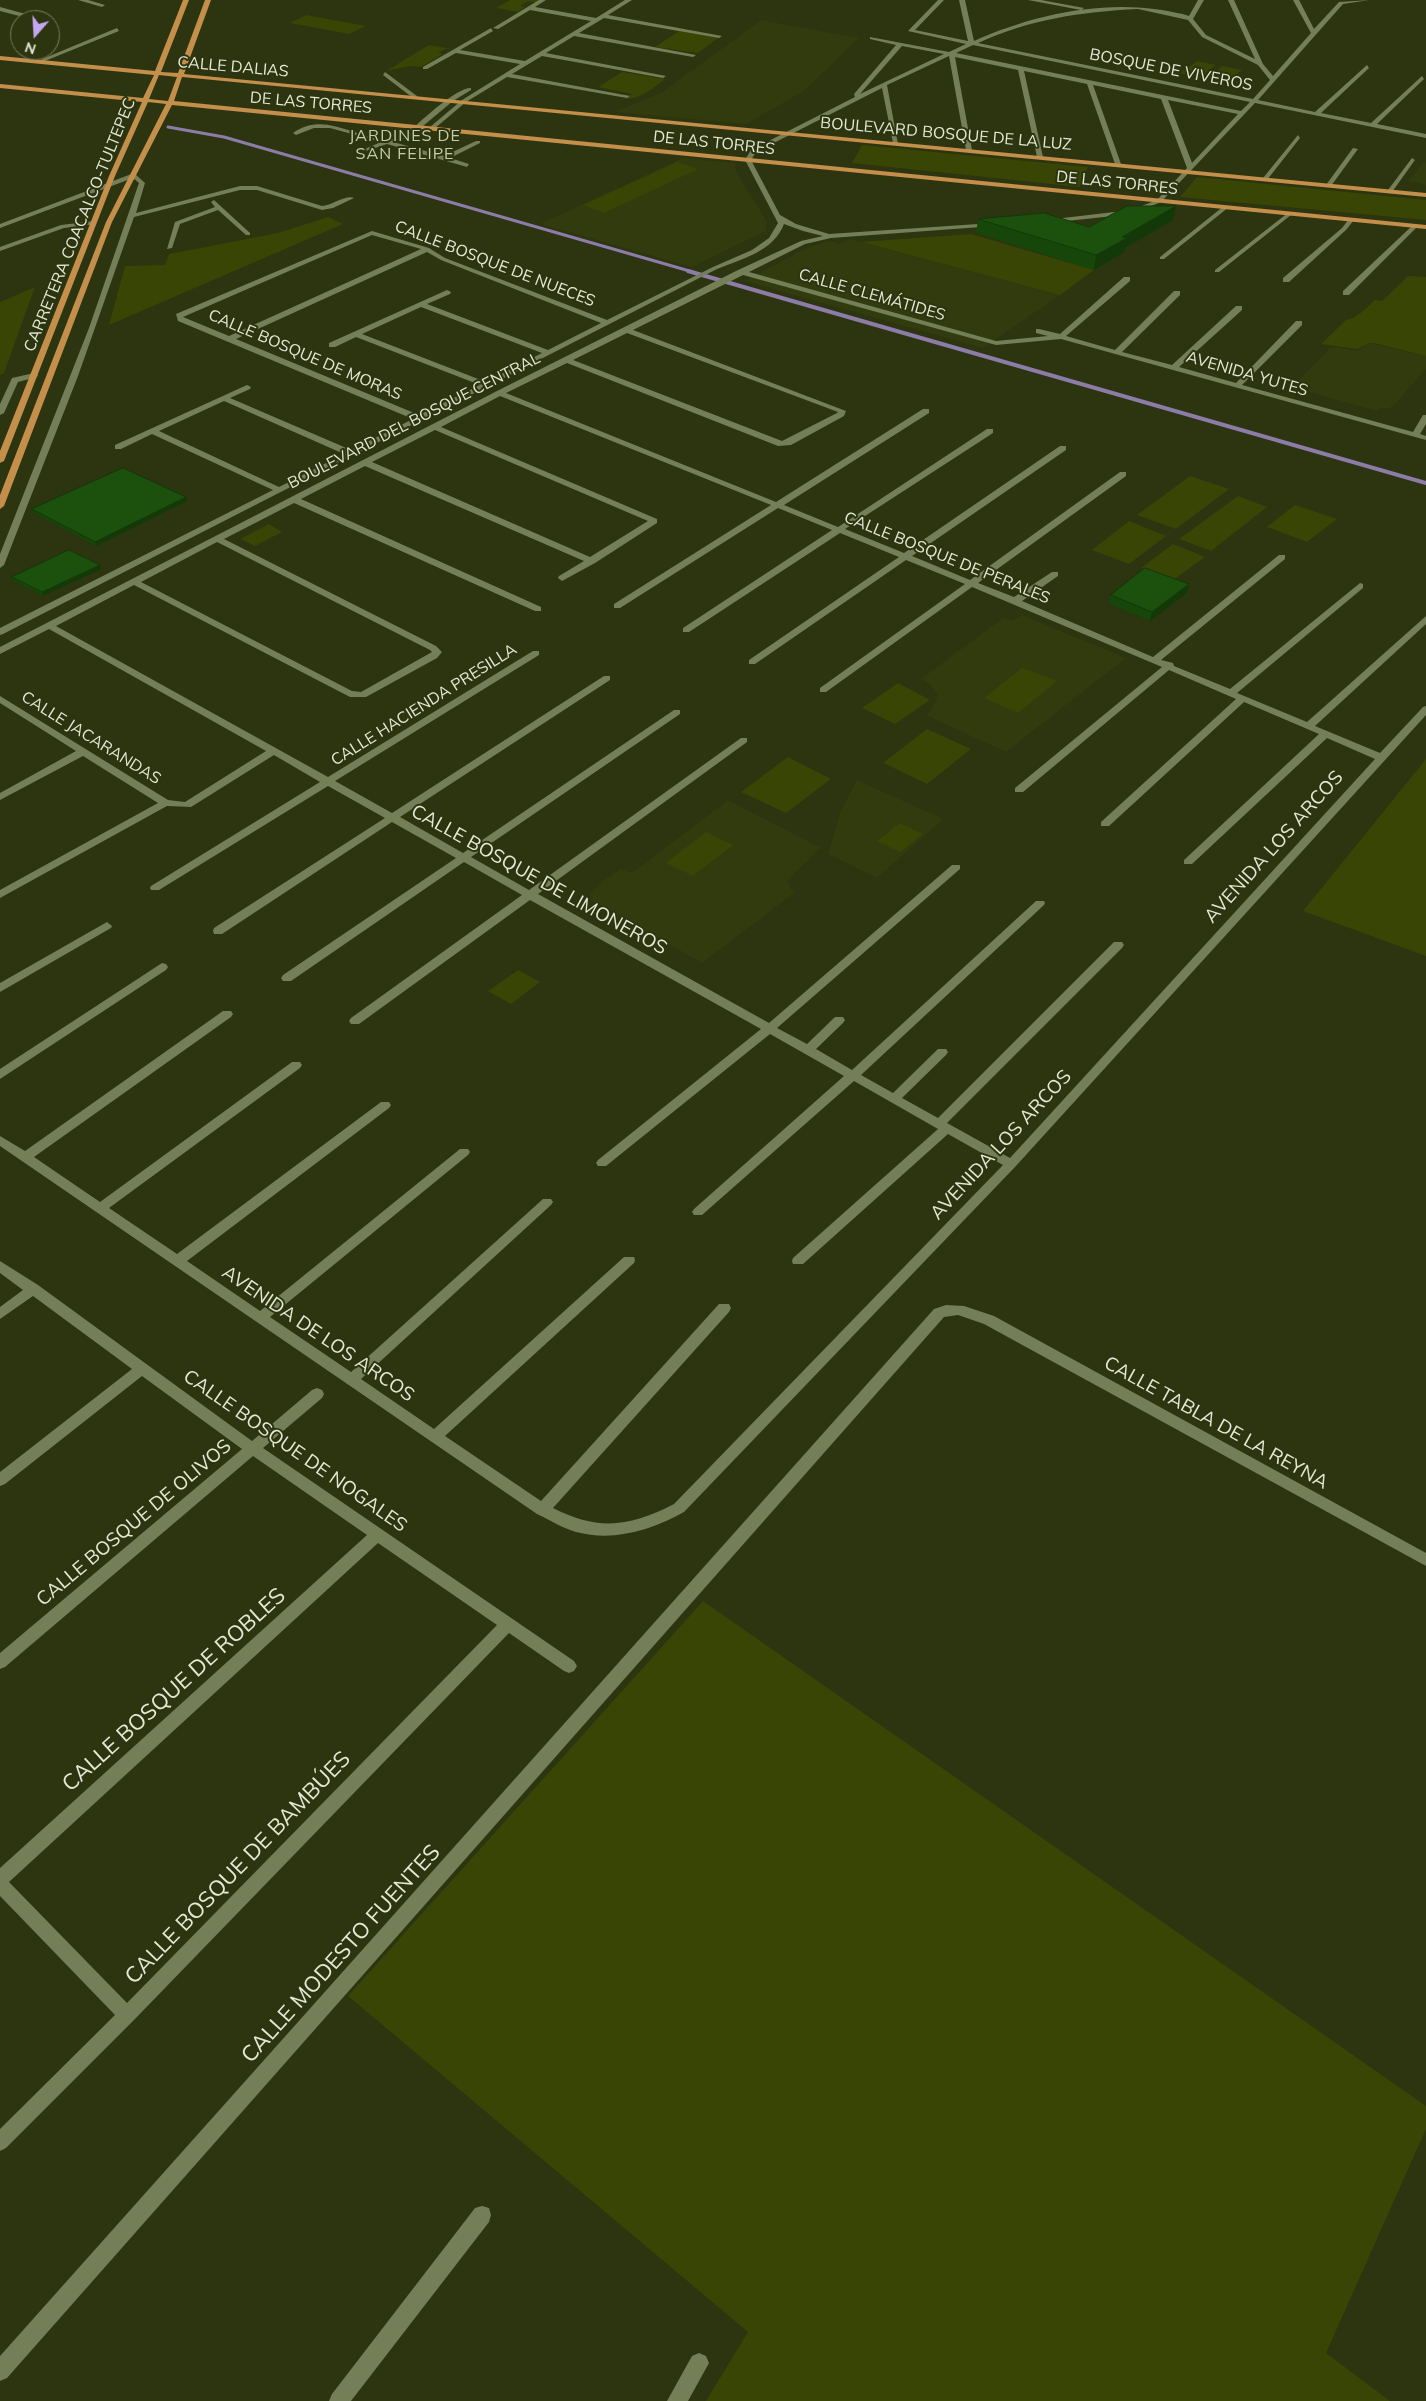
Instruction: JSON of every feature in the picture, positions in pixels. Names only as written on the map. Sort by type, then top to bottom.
[{"type":"main road","name":"CARRETERA COACALCO-TULTEPEC","points":[[0,461],[112,176],[157,74],[186,0]]},
{"type":"main road","name":"CARRETERA COACALCO-TULTEPEC","points":[[0,506],[109,222],[170,103],[182,76],[208,0]]},
{"type":"main road","points":[[182,8],[190,8]]},
{"type":"main road","points":[[198,8],[205,8]]},
{"type":"main road","name":"CALLE DALIAS","points":[[0,58],[464,101]]},
{"type":"main road","name":"DE LAS TORRES","points":[[0,86],[1426,228]]},
{"type":"main road","name":"BOULEVARD BOSQUE DE LA LUZ","points":[[464,101],[1040,157],[1188,169],[1426,194]]},
{"type":"street","points":[[81,0],[102,5]]},
{"type":"street","points":[[425,68],[543,0]]},
{"type":"street","points":[[410,134],[451,100],[616,0]]},
{"type":"street","points":[[362,152],[432,128],[464,101],[630,0]]},
{"type":"street","name":"BOSQUE DE VIVEROS","points":[[940,0],[911,31],[1426,136]]},
{"type":"street","points":[[962,0],[972,44]]},
{"type":"street","points":[[1031,0],[1092,10]]},
{"type":"street","points":[[1116,7],[1138,0]]},
{"type":"street","points":[[1190,19],[1201,0]]},
{"type":"street","points":[[1231,0],[1260,64],[1273,80]]},
{"type":"street","points":[[1296,0],[1314,34]]},
{"type":"street","points":[[1044,222],[1132,212],[1159,201],[1240,113],[1254,101],[1341,3],[1367,0]]},
{"type":"street","points":[[1006,224],[849,235],[804,230],[787,223],[776,215],[748,160],[753,151],[884,84],[1022,23],[1042,18],[1116,7],[1155,9],[1190,19],[1204,36],[1260,64]]},
{"type":"street","points":[[529,8],[597,20]]},
{"type":"street","points":[[604,16],[719,36]]},
{"type":"street","points":[[38,62],[117,30]]},
{"type":"street","points":[[573,34],[693,55]]},
{"type":"street","name":"BOSQUE DE VIVEROS","points":[[872,38],[1240,113]]},
{"type":"street","points":[[852,100],[900,44]]},
{"type":"street","points":[[455,51],[525,63]]},
{"type":"street","points":[[541,54],[663,76]]},
{"type":"street","points":[[952,54],[969,150]]},
{"type":"street","points":[[1317,113],[1367,67]]},
{"type":"street","points":[[1022,69],[1040,157]]},
{"type":"street","points":[[385,74],[415,97]]},
{"type":"street","points":[[506,75],[627,96]]},
{"type":"street","points":[[1373,124],[1422,78]]},
{"type":"street","points":[[1089,82],[1118,164]]},
{"type":"street","points":[[884,84],[896,143]]},
{"type":"street","points":[[1164,98],[1188,169]]},
{"type":"street","points":[[296,133],[322,125],[467,165]]},
{"type":"street","points":[[1265,178],[1298,137]]},
{"type":"street","points":[[444,158],[478,142]]},
{"type":"street","points":[[1329,185],[1355,149]]},
{"type":"street","points":[[1390,191],[1412,160]]},
{"type":"street","points":[[0,226],[134,175]]},
{"type":"street","points":[[0,565],[76,372],[142,183],[134,175],[112,176],[72,190]]},
{"type":"street","points":[[131,216],[248,187],[326,208],[352,198]]},
{"type":"street","points":[[209,197],[248,234]]},
{"type":"street","points":[[169,248],[177,223],[220,207]]},
{"type":"street","points":[[1162,258],[1226,207]]},
{"type":"street","points":[[1217,271],[1289,214]]},
{"type":"street","name":"BOULEVARD DEL BOSQUE CENTRAL","points":[[0,632],[774,239],[780,231],[781,223],[776,215]]},
{"type":"street","points":[[1286,280],[1344,230],[1351,220]]},
{"type":"street","points":[[0,249],[57,228],[94,223]]},
{"type":"street","points":[[1346,293],[1415,226]]},
{"type":"street","name":"CALLE BOSQUE DE NUECES","points":[[179,316],[372,233],[427,249],[443,259],[608,323]]},
{"type":"street","name":"BOULEVARD DEL BOSQUE CENTRAL","points":[[0,651],[293,499],[738,273],[803,242],[849,235]]},
{"type":"street","points":[[230,339],[427,249]]},
{"type":"street","name":"CALLE CLEMÁTIDES","points":[[738,273],[996,343]]},
{"type":"street","points":[[1061,337],[1127,278]]},
{"type":"street","points":[[332,345],[447,292]]},
{"type":"street","points":[[1117,352],[1177,293]]},
{"type":"street","points":[[421,304],[548,353]]},
{"type":"street","points":[[1174,368],[1239,308]]},
{"type":"street","points":[[630,312],[649,318]]},
{"type":"street","name":"CALLE BOSQUE DE MORAS","points":[[179,316],[181,319],[421,419]]},
{"type":"street","points":[[1237,386],[1299,323]]},
{"type":"street","points":[[566,360],[782,444],[788,443],[841,414],[842,411],[627,330]]},
{"type":"street","name":"AVENIDA YUTES","points":[[1040,331],[1426,438]]},
{"type":"street","points":[[356,334],[487,385]]},
{"type":"street","name":"AVENIDA YUTES","points":[[996,343],[1061,337]]},
{"type":"street","points":[[0,413],[16,380],[34,375]]},
{"type":"street","points":[[118,447],[247,387]]},
{"type":"street","name":"CALLE BOSQUE DE PERALES","points":[[500,393],[1170,665],[1380,757]]},
{"type":"street","points":[[224,398],[352,454]]},
{"type":"street","points":[[617,606],[926,411]]},
{"type":"street","points":[[1415,435],[1426,417]]},
{"type":"street","points":[[435,427],[654,521],[562,578]]},
{"type":"street","points":[[686,630],[990,430]]},
{"type":"street","points":[[152,431],[280,490]]},
{"type":"street","points":[[388,436],[405,442]]},
{"type":"street","points":[[752,662],[1063,448]]},
{"type":"street","points":[[366,463],[592,561]]},
{"type":"street","points":[[823,690],[1123,474]]},
{"type":"street","points":[[293,499],[538,609]]},
{"type":"street","points":[[135,582],[350,694],[364,694],[434,656],[436,652],[433,648],[217,539]]},
{"type":"street","points":[[1155,660],[1282,556]]},
{"type":"street","points":[[1015,601],[1055,574]]},
{"type":"street","points":[[1232,693],[1360,586]]},
{"type":"street","points":[[75,594],[94,603]]},
{"type":"street","points":[[1309,726],[1426,619]]},
{"type":"street","name":"CALLE BOSQUE DE LIMONEROS","points":[[50,626],[1011,1164]]},
{"type":"street","name":"CALLE HACIENDA PRESILLA","points":[[155,888],[536,653]]},
{"type":"street","points":[[1019,790],[1170,665]]},
{"type":"street","points":[[218,932],[608,678]]},
{"type":"street","points":[[1104,824],[1243,698]]},
{"type":"street","name":"CALLE JACARANDAS","points":[[0,699],[165,803]]},
{"type":"street","name":"AVENIDA LOS ARCOS","points":[[627,1530],[654,1522],[679,1508],[1011,1164],[1380,757],[1426,709]]},
{"type":"street","points":[[287,978],[677,712]]},
{"type":"street","points":[[1188,862],[1325,734]]},
{"type":"street","points":[[355,1021],[744,740]]},
{"type":"street","points":[[0,796],[84,751]]},
{"type":"street","points":[[0,895],[165,803],[187,805],[272,752]]},
{"type":"street","points":[[602,1163],[769,1029],[956,867]]},
{"type":"street","points":[[698,1212],[853,1075],[1040,903]]},
{"type":"street","points":[[0,988],[107,926]]},
{"type":"street","points":[[798,1261],[943,1126],[1118,944]]},
{"type":"street","points":[[0,1075],[162,966]]},
{"type":"street","points":[[25,1157],[227,1014]]},
{"type":"street","points":[[808,1050],[839,1020]]},
{"type":"street","points":[[894,1099],[942,1052]]},
{"type":"street","points":[[100,1208],[296,1065]]},
{"type":"street","points":[[177,1261],[385,1105]]},
{"type":"street","name":"AVENIDA DE LOS ARCOS","points":[[0,1140],[542,1510],[580,1527],[627,1530]]},
{"type":"street","points":[[260,1318],[464,1152]]},
{"type":"street","points":[[351,1380],[547,1202]]},
{"type":"street","points":[[435,1437],[629,1260]]},
{"type":"street","name":"CALLE BOSQUE DE NOGALES","points":[[0,1266],[253,1449],[569,1666]]},
{"type":"street","points":[[0,1314],[33,1289]]},
{"type":"street","points":[[542,1510],[724,1308]]},
{"type":"street","name":"CALLE TABLA DE LA REYNA","points":[[715,1568],[939,1312],[948,1308],[957,1308],[989,1320],[1426,1560]]},
{"type":"street","points":[[0,1480],[143,1368]]},
{"type":"street","name":"CALLE BOSQUE DE OLIVOS","points":[[0,1662],[317,1394]]},
{"type":"street","name":"CALLE BOSQUE DE ROBLES","points":[[0,1879],[378,1534]]},
{"type":"street","name":"CALLE MODESTO FUENTES","points":[[0,2371],[715,1568]]},
{"type":"street","name":"CALLE BOSQUE DE BAMBÚES","points":[[0,2142],[507,1625]]},
{"type":"street","points":[[0,1884],[126,2015]]},
{"type":"street","points":[[339,2401],[482,2215]]},
{"type":"street","points":[[677,2401],[699,2363]]},
{"type":"shaded area","points":[[510,0],[541,0],[537,3],[528,1],[520,6],[525,7],[518,12],[496,8]]},
{"type":"shaded area","points":[[306,15],[366,26],[349,34],[290,23]]},
{"type":"shaded area","points":[[761,20],[859,38],[804,91],[746,124],[615,112],[661,93]]},
{"type":"shaded area","points":[[679,31],[718,38],[698,53],[655,47]]},
{"type":"shaded area","points":[[429,45],[452,49],[445,49],[438,53],[443,54],[421,67],[410,66],[386,71]]},
{"type":"shaded area","points":[[1197,61],[1216,65],[1200,77],[1180,73]]},
{"type":"shaded area","points":[[1222,66],[1242,70],[1228,82],[1208,79]]},
{"type":"shaded area","points":[[622,72],[665,79],[646,92],[630,99],[625,99],[632,94],[598,87]]},
{"type":"shaded area","points":[[862,145],[1088,167],[1080,187],[852,163]]},
{"type":"shaded area","points":[[683,158],[736,163],[735,168],[742,182],[767,221],[766,231],[692,267],[540,224]]},
{"type":"shaded area","points":[[677,162],[698,169],[604,213],[583,205]]},
{"type":"shaded area","points":[[1426,162],[1426,185],[1408,181],[1423,163]]},
{"type":"shaded area","points":[[1197,177],[1426,200],[1426,220],[1180,197]]},
{"type":"shaded area","points":[[328,217],[343,224],[109,325],[125,266],[165,265],[169,254],[278,233]]},
{"type":"shaded area","points":[[971,234],[1094,270],[1060,295],[861,242]]},
{"type":"shaded area","points":[[849,239],[1060,295],[983,348],[744,281],[809,247],[830,241],[839,244]]},
{"type":"shaded area","points":[[1408,276],[1426,277],[1426,356],[1374,343],[1369,343],[1357,349],[1321,344],[1346,320],[1357,315],[1375,300],[1382,301]]},
{"type":"shaded area","points":[[35,287],[4,373],[0,375],[0,302]]},
{"type":"shaded area","points":[[1369,343],[1426,356],[1426,369],[1393,406],[1387,409],[1381,407],[1377,411],[1295,388],[1298,381],[1330,348],[1337,347],[1357,351]]},
{"type":"shaded area","points":[[1190,476],[1229,489],[1176,529],[1137,515]]},
{"type":"shaded area","points":[[1238,496],[1267,507],[1211,551],[1179,539]]},
{"type":"shaded area","points":[[1295,505],[1337,519],[1307,542],[1267,527]]},
{"type":"shaded area","points":[[1129,521],[1166,536],[1129,564],[1092,550]]},
{"type":"shaded area","points":[[269,524],[282,532],[255,546],[240,539]]},
{"type":"shaded area","points":[[1173,544],[1205,557],[1172,581],[1141,568]]},
{"type":"shaded area","points":[[1022,615],[1126,658],[1006,752],[927,716],[935,703],[938,693],[922,678],[1003,618],[1012,621]]},
{"type":"shaded area","points":[[1022,668],[1057,681],[1018,713],[984,698]]},
{"type":"shaded area","points":[[898,683],[930,700],[895,724],[862,708]]},
{"type":"shaded area","points":[[927,729],[971,749],[927,784],[883,763]]},
{"type":"shaded area","points":[[788,757],[831,779],[786,813],[741,792]]},
{"type":"shaded area","points":[[1426,759],[1426,956],[1303,911]]},
{"type":"shaded area","points":[[857,780],[943,819],[877,878],[828,854],[840,813]]},
{"type":"shaded area","points":[[728,800],[821,848],[787,881],[794,893],[702,963],[590,900],[593,897],[589,895],[604,880],[621,869],[632,873]]},
{"type":"shaded area","points":[[900,823],[923,834],[900,852],[877,841]]},
{"type":"shaded area","points":[[706,832],[733,845],[693,876],[666,863]]},
{"type":"shaded area","points":[[518,970],[540,982],[511,1004],[488,991]]},
{"type":"shaded area","points":[[703,1601],[1426,2106],[1426,2129],[1326,2353],[1390,2401],[706,2401],[748,2332],[348,1996]]},
{"type":"building","points":[[1127,206],[1176,206],[1122,237],[1127,238],[1096,255],[978,219],[1044,213],[1089,227]]},
{"type":"building","points":[[123,468],[186,497],[95,542],[32,509]]},
{"type":"building","points":[[69,550],[100,565],[42,592],[12,577]]},
{"type":"building","points":[[1145,568],[1189,584],[1152,612],[1111,595]]},
{"type":"waterway","points":[[168,127],[224,137],[693,272]]},
{"type":"waterway","points":[[688,271],[1426,483]]},
{"type":"district","name":"JARDINES DE SAN FELIPE","points":[[405,145]]}]
